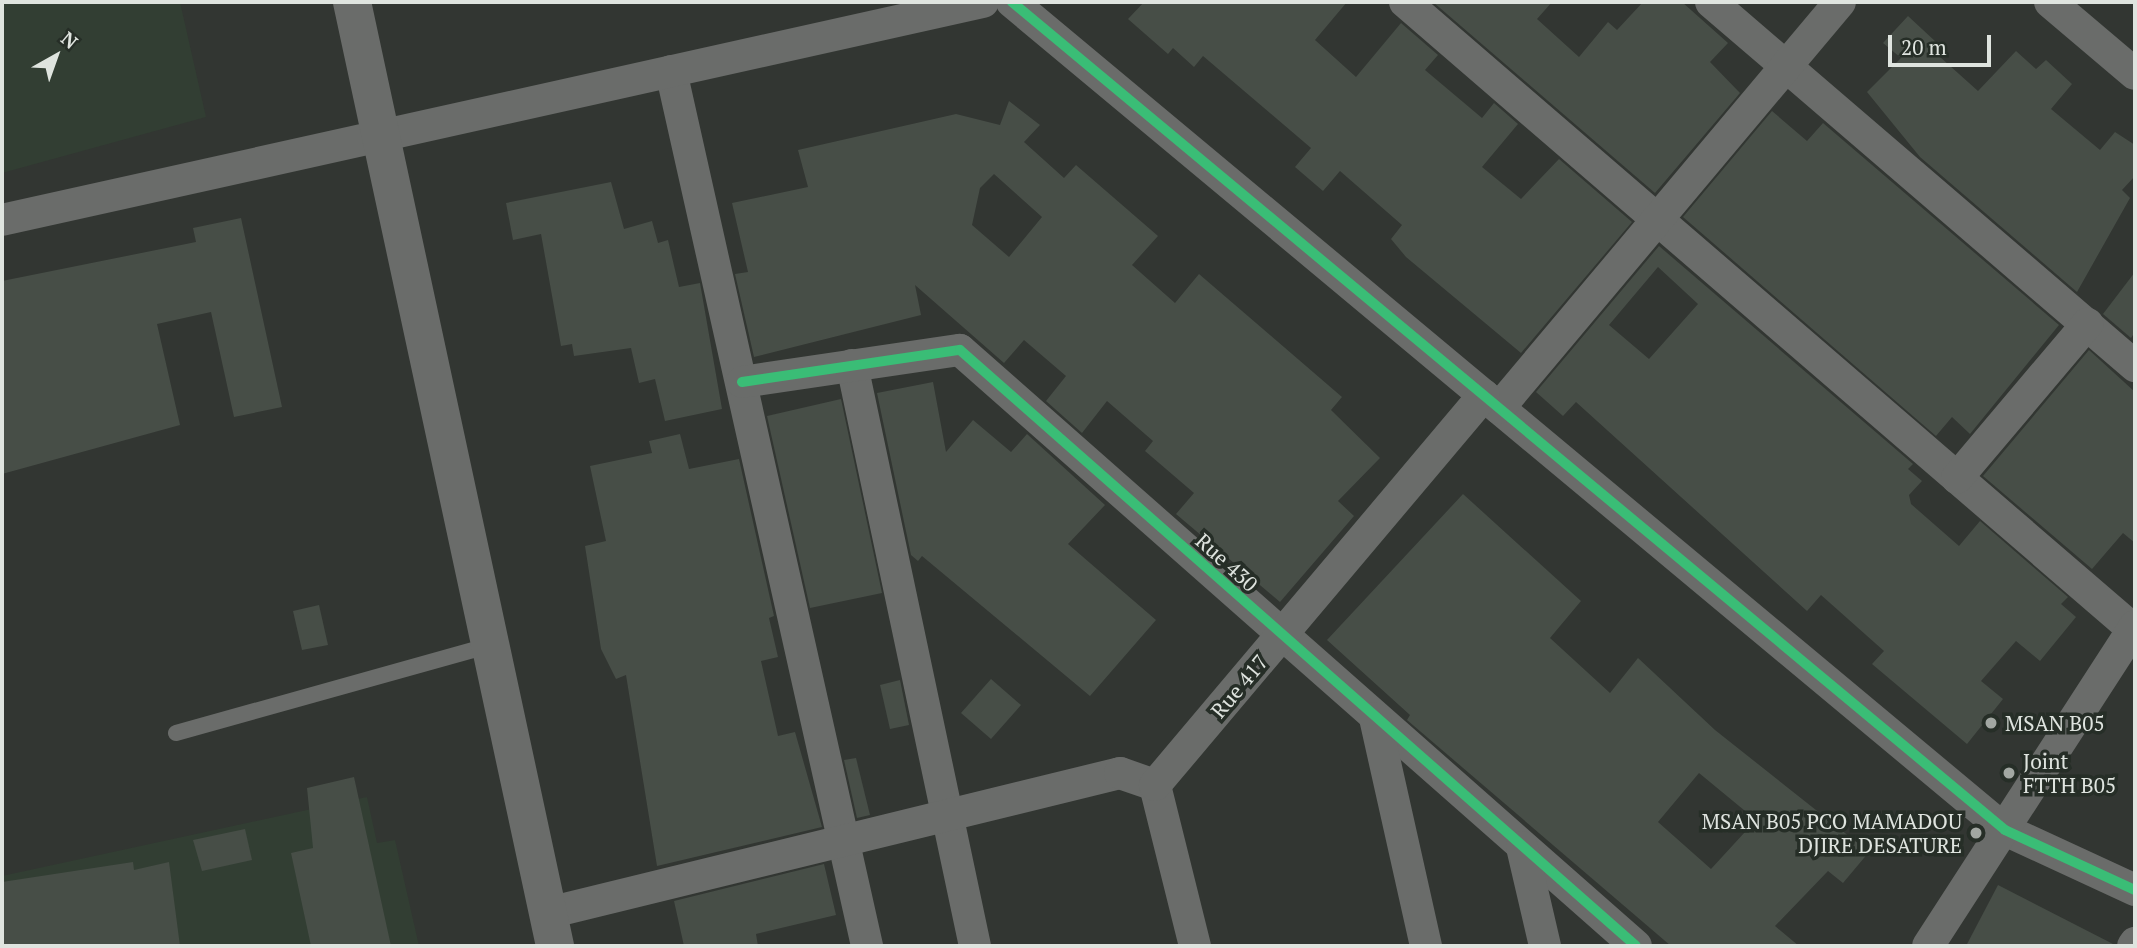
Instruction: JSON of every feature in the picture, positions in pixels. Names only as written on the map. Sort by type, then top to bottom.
[{"type":"street","points":[[352,2],[552,929],[844,838],[944,812],[1120,773],[1155,785],[1195,946]]},
{"type":"street","points":[[2,220],[983,2]]},
{"type":"street","points":[[1012,2],[2005,830],[2135,890]]},
{"type":"street","points":[[1405,2],[2134,629],[1928,946]]},
{"type":"street","points":[[1711,2],[2135,366]]},
{"type":"street","name":"Rue 417","points":[[1155,785],[1491,401],[1657,219],[1840,2]]},
{"type":"street","points":[[2050,2],[2135,74]]},
{"type":"street","points":[[671,71],[867,946]]},
{"type":"street","points":[[1957,478],[2087,324]]},
{"type":"street","name":"Rue 430","points":[[742,382],[961,350],[1282,637],[1636,946]]},
{"type":"street","points":[[852,365],[944,812],[975,946]]},
{"type":"street","points":[[1375,718],[1426,946]]},
{"type":"street","points":[[1522,847],[1545,946]]},
{"type":"lane","points":[[176,733],[491,645]]},
{"type":"shaded area","points":[[2,2],[180,2],[206,117],[2,173]]},
{"type":"shaded area","points":[[367,797],[377,843],[395,840],[419,946],[2,946],[2,876]]},
{"type":"building","points":[[1144,2],[1347,2],[1315,40],[1356,77],[1401,23],[1438,55],[1425,70],[1482,118],[1494,103],[1518,124],[1482,167],[1521,199],[1559,159],[1632,222],[1521,353],[1406,257],[1391,239],[1402,225],[1340,171],[1323,191],[1295,167],[1311,148],[1203,56],[1194,67],[1173,48],[1168,54],[1128,19]]},
{"type":"building","points":[[1433,2],[1552,2],[1537,19],[1579,57],[1608,22],[1617,30],[1643,2],[1682,2],[1728,43],[1710,62],[1740,93],[1655,193]]},
{"type":"building","points":[[1908,16],[1936,42],[1930,48],[1978,91],[2016,51],[2036,69],[2046,60],[2072,84],[2051,109],[2100,150],[2115,132],[2135,145],[2135,176],[2122,190],[2130,198],[2077,292],[1920,157],[1867,92],[1901,58],[1883,43]]},
{"type":"building","points":[[1009,101],[1040,125],[1024,142],[1064,178],[1076,165],[1158,236],[1132,265],[1175,303],[1199,274],[1342,397],[1331,410],[1380,458],[1338,501],[1354,516],[1280,602],[1176,514],[1194,493],[1145,451],[1153,441],[1107,401],[1082,433],[1046,401],[1066,376],[1024,340],[1004,363],[915,285],[921,315],[754,357],[735,274],[748,272],[732,203],[808,187],[798,150],[956,114],[1000,125]],"holes":[[[994,174],[1042,217],[1009,257],[972,225],[980,188]]]},
{"type":"building","points":[[1772,111],[1807,141],[1823,123],[2059,325],[1970,434],[1952,417],[1936,436],[1683,217]]},
{"type":"building","points":[[611,182],[624,229],[652,221],[658,243],[668,240],[679,287],[700,283],[722,409],[665,421],[655,379],[639,383],[631,348],[574,356],[572,344],[561,346],[541,234],[513,240],[506,203]]},
{"type":"building","points":[[241,218],[282,407],[234,417],[211,312],[157,324],[180,425],[2,474],[2,281],[196,242],[193,228]]},
{"type":"building","points":[[1659,246],[1913,464],[1908,469],[1922,481],[1909,495],[1911,504],[1959,546],[1980,521],[2068,597],[2061,604],[2076,617],[2040,661],[2016,641],[1981,681],[2003,699],[1967,744],[1872,664],[1884,651],[1821,595],[1807,611],[1576,402],[1563,416],[1536,392]],"holes":[[[1658,267],[1698,304],[1649,359],[1609,325]]]},
{"type":"building","points":[[2135,272],[2135,332],[2131,338],[2103,314]]},
{"type":"building","points":[[2089,350],[2135,392],[2135,543],[2123,533],[2092,569],[1983,476]]},
{"type":"building","points":[[933,382],[946,452],[973,420],[1011,452],[1027,434],[1105,505],[1068,544],[1156,620],[1090,696],[922,556],[918,561],[911,555],[877,393]]},
{"type":"building","points":[[841,399],[882,593],[810,608],[767,416]]},
{"type":"building","points":[[680,434],[689,469],[739,459],[774,616],[769,618],[778,657],[761,661],[778,736],[795,732],[822,827],[657,866],[626,675],[616,679],[601,649],[585,546],[606,541],[590,466],[652,453],[649,441]]},
{"type":"building","points":[[1463,494],[1581,601],[1550,638],[1610,693],[1638,658],[1715,730],[1869,852],[1843,883],[1828,871],[1775,926],[1799,946],[1671,946],[1407,720],[1410,715],[1327,640]],"holes":[[[1699,773],[1756,820],[1711,869],[1658,822]]]},
{"type":"building","points":[[319,605],[328,645],[302,650],[293,611]]},
{"type":"building","points":[[991,679],[1021,705],[991,739],[961,713]]},
{"type":"building","points":[[900,680],[909,725],[890,729],[880,685]]},
{"type":"building","points":[[856,758],[870,815],[857,818],[844,760]]},
{"type":"building","points":[[354,777],[391,946],[311,946],[291,853],[313,848],[307,788]]},
{"type":"building","points":[[245,829],[252,860],[202,871],[193,840]]},
{"type":"building","points":[[133,862],[134,870],[169,862],[180,946],[2,946],[2,882]]},
{"type":"building","points":[[824,864],[836,915],[756,934],[758,946],[684,946],[674,901]]},
{"type":"building","points":[[1998,885],[2115,945],[2115,946],[1966,946]]},
{"type":"cycle path","points":[[1012,2],[2005,830],[2135,890]]},
{"type":"cycle path","points":[[742,382],[960,350],[1636,946]]},
{"type":"place","name":"MSAN B05","points":[[1991,723]]},
{"type":"place","name":"Joint FTTH B05","points":[[2009,773]]},
{"type":"place","name":"MSAN B05 PCO MAMADOU DJIRE DESATURE","points":[[1976,833]]}]
